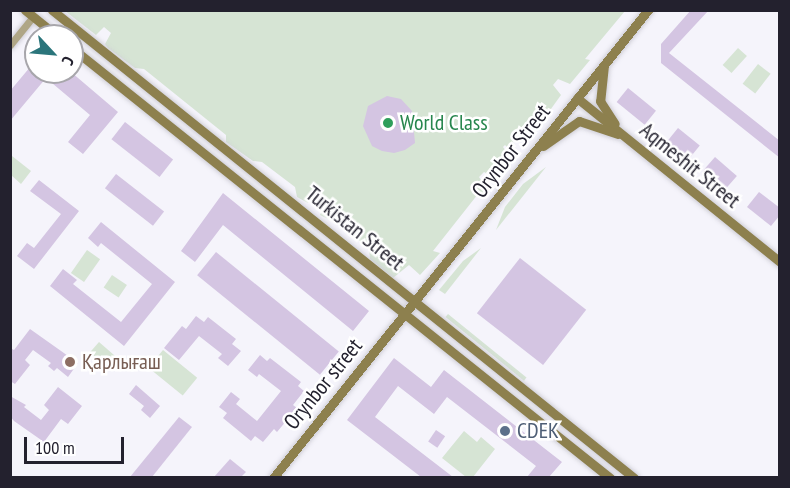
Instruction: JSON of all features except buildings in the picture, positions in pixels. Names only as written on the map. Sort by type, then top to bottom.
[{"type":"main road","name":"Turkistan Street","points":[[52,10],[634,477]]},
{"type":"main road","name":"Orynbor Street","points":[[404,315],[648,10]]},
{"type":"main road","points":[[28,12],[42,24]]},
{"type":"main road","name":"Turkistan Street","points":[[84,58],[610,477]]},
{"type":"main road","points":[[604,65],[600,101],[623,136]]},
{"type":"main road","name":"Aqmeshit Street","points":[[577,98],[780,262]]},
{"type":"main road","points":[[536,150],[579,121],[623,136]]},
{"type":"main road","points":[[194,147],[205,146],[207,142],[204,132]]},
{"type":"main road","points":[[235,179],[231,166],[238,161],[243,164]]},
{"type":"main road","name":"Orynbor street","points":[[273,477],[404,315]]},
{"type":"street","points":[[10,45],[28,12]]},
{"type":"green space","points":[[65,11],[625,11],[585,59],[590,60],[570,84],[558,79],[553,85],[561,95],[538,127],[525,134],[522,131],[519,134],[515,132],[514,135],[517,137],[508,148],[505,145],[503,147],[506,151],[504,155],[510,160],[498,174],[493,177],[484,172],[479,177],[487,189],[485,194],[478,194],[433,251],[440,253],[420,275],[409,265],[393,278],[370,259],[369,248],[336,223],[320,215],[325,203],[317,197],[308,203],[297,197],[295,187],[262,162],[253,161],[226,142],[226,135],[144,69],[135,68],[108,48],[105,44],[111,33],[104,27],[96,35]]},
{"type":"green space","points":[[738,48],[747,56],[732,73],[723,65]]},
{"type":"green space","points":[[758,64],[771,74],[755,94],[743,84]]},
{"type":"green space","points":[[12,156],[31,171],[21,184],[11,175]]},
{"type":"green space","points":[[546,167],[496,230],[505,207],[523,184]]},
{"type":"green space","points":[[481,248],[445,294],[439,290],[463,261]]},
{"type":"green space","points":[[87,250],[100,259],[84,282],[71,273]]},
{"type":"green space","points":[[112,275],[127,285],[119,298],[104,287]]},
{"type":"green space","points":[[448,314],[526,378],[524,381],[445,317]]},
{"type":"green space","points":[[99,342],[115,356],[106,366],[90,353]]},
{"type":"green space","points":[[163,350],[197,378],[183,396],[149,368]]},
{"type":"green space","points":[[464,431],[477,442],[481,437],[495,449],[473,477],[466,477],[442,458]]},
{"type":"place","name":"World Class","points":[[388,123]]},
{"type":"place","name":"Қарлығаш","points":[[70,362]]},
{"type":"place","name":"CDEK","points":[[505,431]]}]
